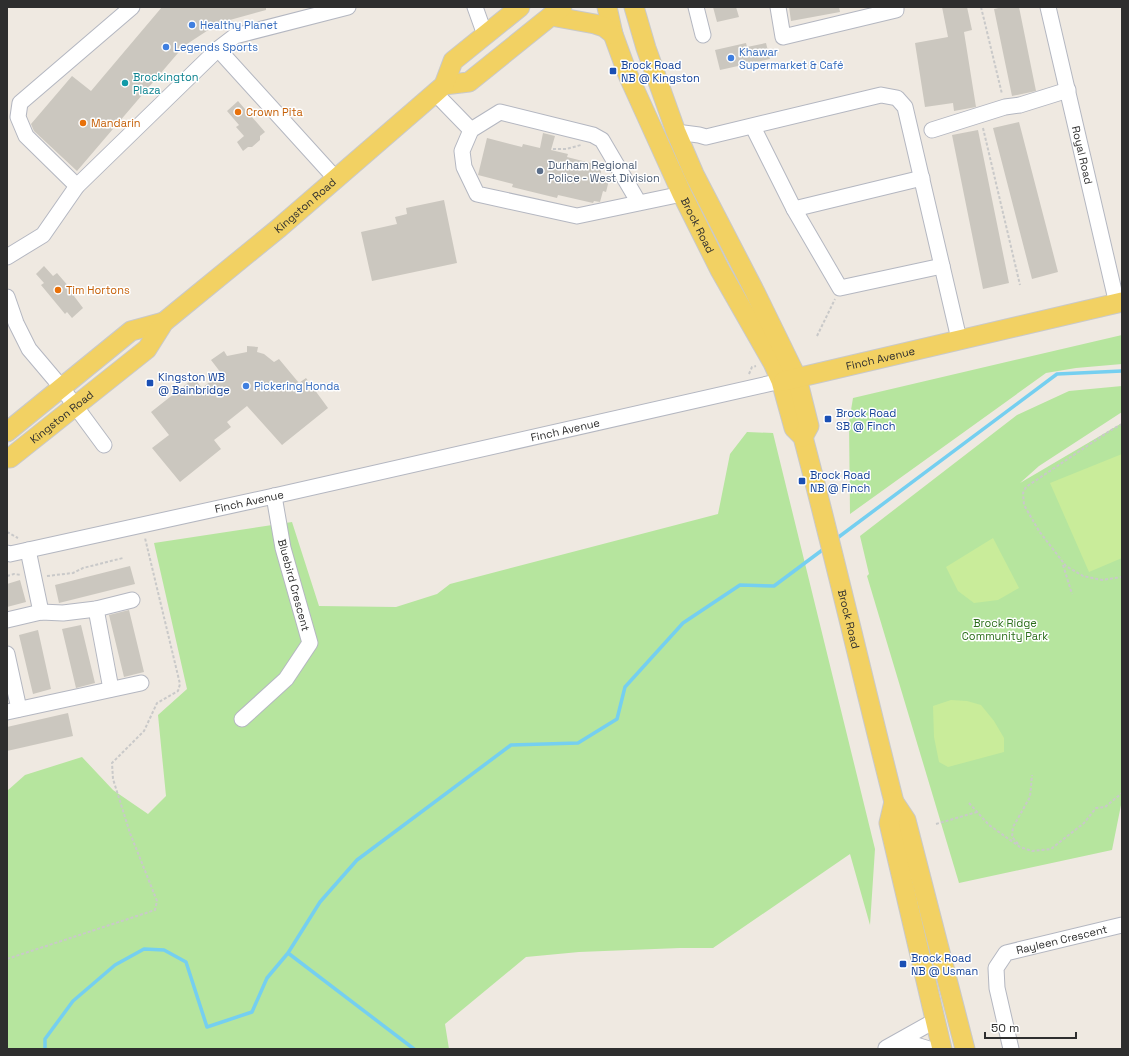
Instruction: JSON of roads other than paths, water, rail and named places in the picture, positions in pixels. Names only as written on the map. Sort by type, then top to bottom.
[{"type":"main road","name":"Kingston Road","points":[[7,458],[10,458],[148,349],[164,322],[279,228],[440,89],[453,61],[520,7]]},
{"type":"main road","name":"Brock Road","points":[[607,7],[613,34],[628,75],[682,194],[720,270],[773,363],[789,380]]},
{"type":"main road","name":"Brock Road","points":[[634,7],[646,48],[676,132],[694,174],[755,292],[789,380],[809,426],[803,437],[853,639],[894,802],[906,820],[964,1044]]},
{"type":"main road","points":[[440,89],[469,82],[556,12],[604,27],[613,34]]},
{"type":"main road","name":"Finch Avenue","points":[[789,380],[959,339],[1120,303]]},
{"type":"main road","name":"Kingston Road","points":[[7,432],[131,331],[164,322]]},
{"type":"main road","name":"Brock Road","points":[[894,802],[889,824],[942,1049]]},
{"type":"main road","points":[[936,1020],[947,1027],[964,1044]]},
{"type":"street","points":[[77,186],[26,136],[18,117],[20,103],[132,7]]},
{"type":"street","points":[[7,257],[43,235],[77,186],[218,49],[235,36],[348,7]]},
{"type":"street","points":[[475,7],[485,35]]},
{"type":"street","points":[[696,7],[703,35]]},
{"type":"street","points":[[778,7],[783,37],[863,12],[896,10],[896,7]]},
{"type":"street","name":"Royal Road","points":[[1048,7],[1120,303]]},
{"type":"street","points":[[218,49],[336,179]]},
{"type":"street","points":[[440,89],[471,130]]},
{"type":"street","points":[[932,130],[1005,107],[1020,105],[1068,90]]},
{"type":"street","points":[[676,132],[699,135],[706,138],[881,96],[897,98],[905,107],[959,339]]},
{"type":"street","points":[[639,203],[602,140],[593,135],[500,112],[471,130],[462,151],[464,167],[477,194],[577,216],[682,194]]},
{"type":"street","points":[[753,127],[794,209],[840,288],[942,266]]},
{"type":"street","points":[[685,152],[703,144],[706,138]]},
{"type":"street","points":[[794,209],[922,178]]},
{"type":"street","points":[[7,297],[16,323],[29,350],[62,388],[104,445]]},
{"type":"street","name":"Finch Avenue","points":[[7,553],[10,554],[274,496],[789,380]]},
{"type":"street","name":"Bluebird Crescent","points":[[242,719],[286,679],[310,643],[284,548],[274,496]]},
{"type":"street","points":[[28,550],[41,612]]},
{"type":"street","points":[[7,620],[41,612],[63,613],[96,609],[132,600]]},
{"type":"street","points":[[96,609],[111,689]]},
{"type":"street","points":[[7,654],[13,710],[141,683]]},
{"type":"street","name":"Rayleen Crescent","points":[[1011,1049],[997,988],[996,974],[996,968],[1006,954],[1122,925]]},
{"type":"street","points":[[883,1048],[936,1020]]},
{"type":"street","points":[[883,1048],[916,1045],[929,1049]]},
{"type":"waterway","points":[[836,539],[1057,374],[1122,371]]},
{"type":"waterway","points":[[45,1049],[45,1039],[73,1001],[115,965],[144,949],[164,950],[186,962],[207,1027],[252,1012],[267,978],[288,953],[320,902],[357,860],[511,745],[578,743],[617,719],[625,687],[683,623],[740,585],[774,586],[825,548]]},
{"type":"waterway","points":[[288,953],[414,1049]]},
{"type":"place","name":"Healthy Planet","points":[[192,25]]},
{"type":"place","name":"Legends Sports","points":[[166,47]]},
{"type":"place","name":"Khawar Supermarket & Café","points":[[731,58]]},
{"type":"place","name":"Brock Road NB @ Kingston","points":[[613,71]]},
{"type":"place","name":"Brockington Plaza","points":[[125,83]]},
{"type":"place","name":"Crown Pita","points":[[238,112]]},
{"type":"place","name":"Mandarin","points":[[83,123]]},
{"type":"place","name":"Durham Regional Police - West Division","points":[[540,171]]},
{"type":"place","name":"Tim Hortons","points":[[58,290]]},
{"type":"place","name":"Kingston WB @ Bainbridge","points":[[150,383]]},
{"type":"place","name":"Pickering Honda","points":[[246,386]]},
{"type":"place","name":"Brock Road SB @ Finch","points":[[828,419]]},
{"type":"place","name":"Brock Road NB @ Finch","points":[[802,481]]},
{"type":"place","name":"Brock Road NB @ Usman","points":[[903,964]]},
{"type":"park label","name":"Brock Ridge Community Park","points":[[1005,629]]}]
